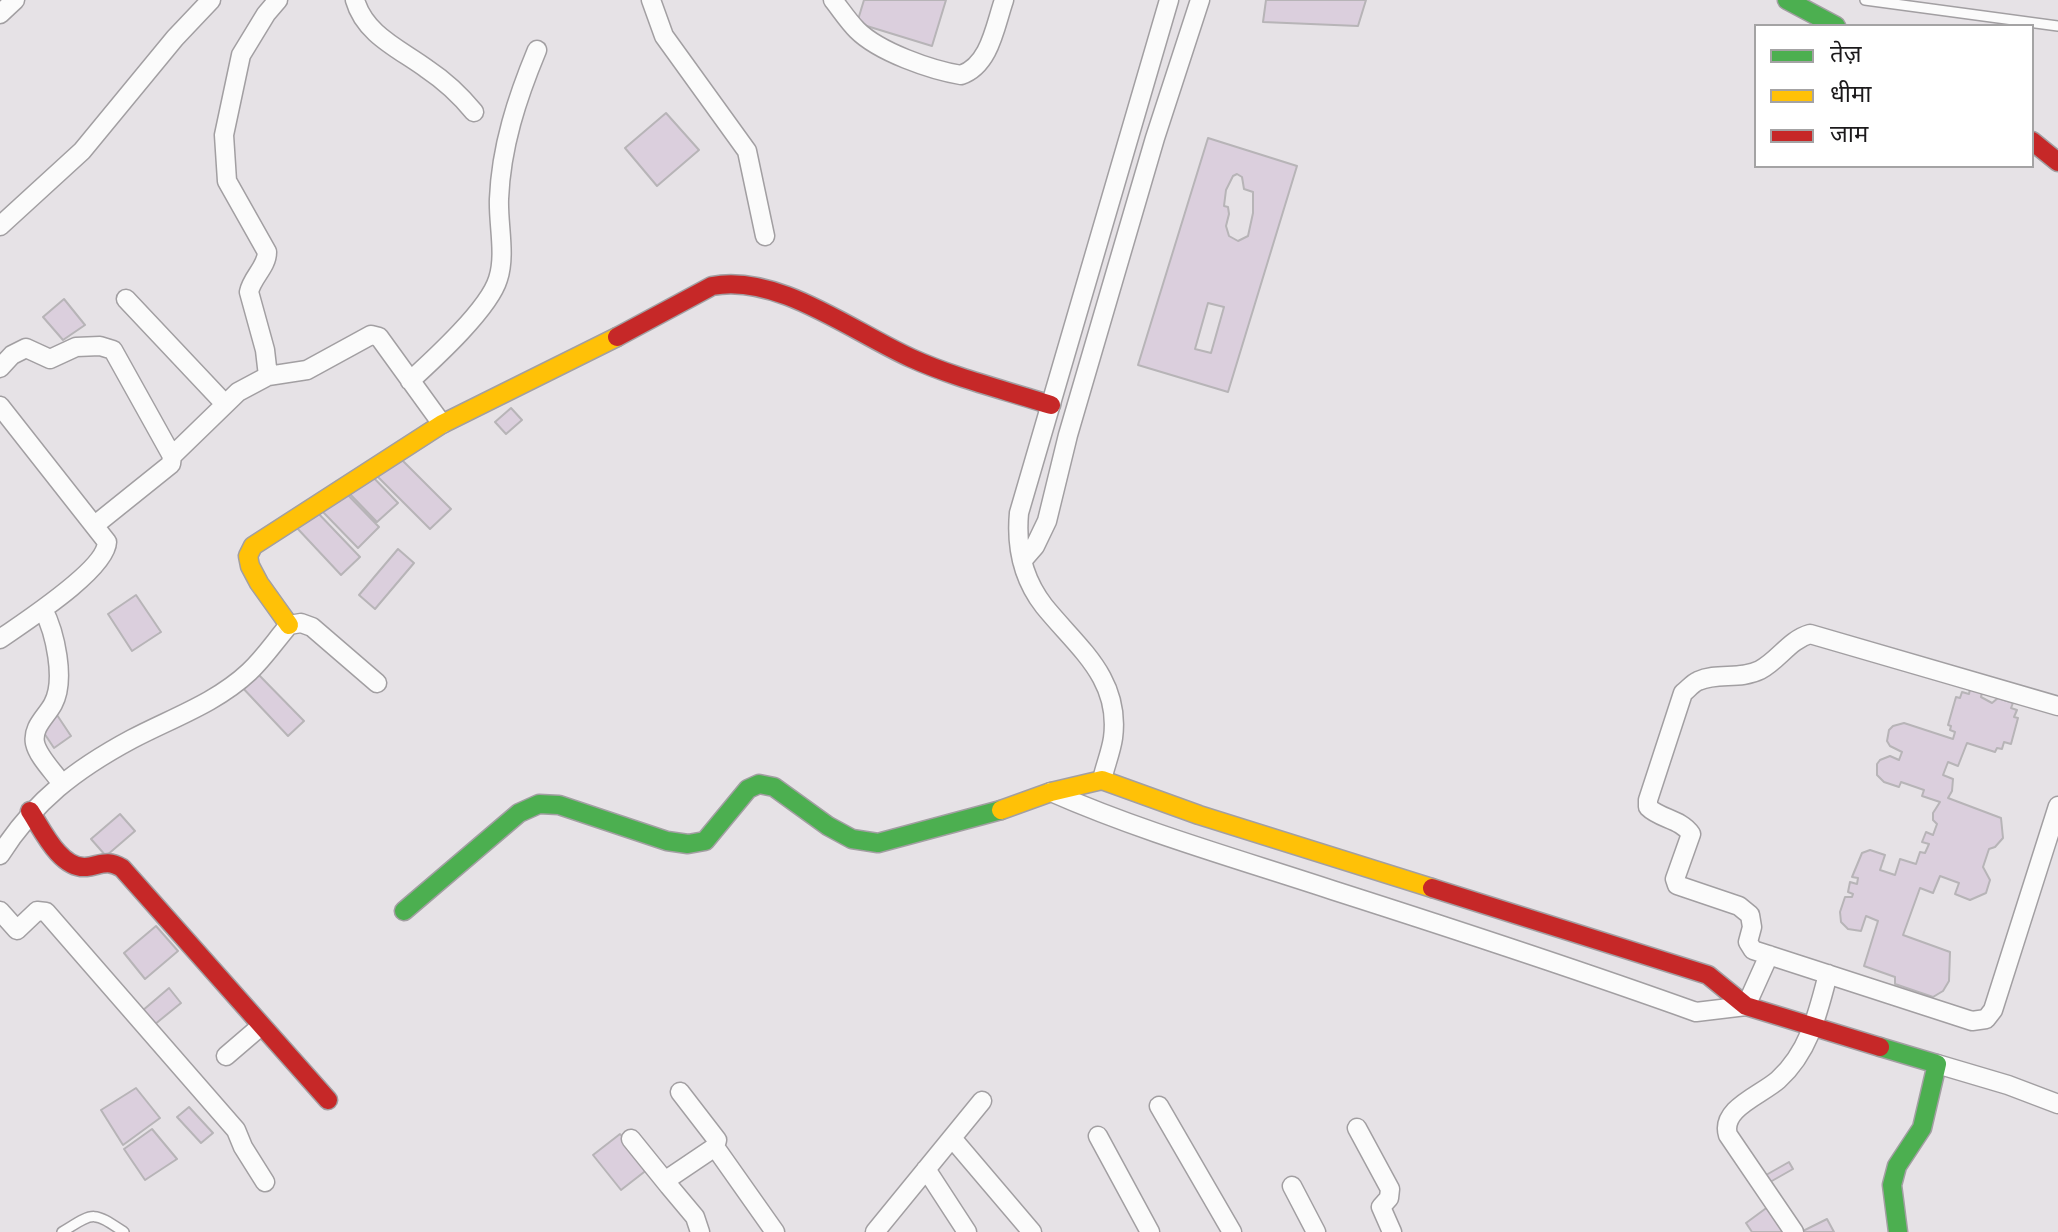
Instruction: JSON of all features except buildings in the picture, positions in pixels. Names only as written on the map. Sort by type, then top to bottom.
[{"type":"street","points":[[0,14],[15,0]]},
{"type":"street","points":[[0,226],[82,151],[175,38],[211,0]]},
{"type":"street","points":[[268,376],[265,350],[249,292],[250,284],[266,262],[267,252],[227,181],[224,154],[229,104],[241,55],[278,0]]},
{"type":"street","points":[[355,0],[364,21],[376,34],[449,85],[474,112]]},
{"type":"street","points":[[651,0],[664,36],[747,151],[765,236]]},
{"type":"street","points":[[833,0],[858,31],[873,42],[929,66],[961,75],[971,72],[982,61],[1004,0]]},
{"type":"street","points":[[1102,780],[1114,737],[1111,704],[1102,674],[1042,604],[1022,561],[1017,539],[1019,513],[1169,0]]},
{"type":"street","points":[[1022,561],[1035,546],[1047,521],[1081,390],[1155,138],[1200,0]]},
{"type":"street","points":[[1787,0],[1832,24]]},
{"type":"street","points":[[410,381],[461,332],[498,281],[501,267],[499,200],[504,153],[521,88],[537,50]]},
{"type":"street","points":[[2034,143],[2058,162]]},
{"type":"street","points":[[289,625],[254,574],[247,560],[249,551],[309,508],[442,424],[712,286],[752,284],[777,291],[913,359],[1051,405]]},
{"type":"street","points":[[126,299],[225,404]]},
{"type":"street","points":[[172,456],[238,392],[268,376],[307,370],[371,335],[379,337],[442,424]]},
{"type":"street","points":[[0,368],[12,355],[26,348],[50,359],[76,347],[107,347],[113,350],[172,456],[167,470],[95,525]]},
{"type":"street","points":[[1058,382],[1081,390]]},
{"type":"street","points":[[0,406],[107,542],[107,551],[68,589],[0,639]]},
{"type":"street","points":[[43,609],[53,627],[58,688],[54,703],[37,727],[35,739],[37,747],[62,784]]},
{"type":"street","points":[[0,855],[30,811],[62,784],[132,739],[199,707],[242,677],[289,625],[301,623],[312,627],[377,683]]},
{"type":"street","points":[[2058,706],[1810,634],[1798,637],[1759,671],[1697,681],[1683,693],[1648,807],[1652,812],[1684,825],[1691,834],[1675,879],[1677,885],[1739,906],[1750,915],[1749,947],[1972,1021],[1986,1019],[1993,1010],[2058,806]]},
{"type":"street","points":[[404,911],[519,813],[539,804],[559,805],[667,841],[688,844],[705,841],[748,789],[759,784],[774,787],[828,826],[852,839],[878,843],[1102,780],[1199,815],[1708,975],[1746,1006],[2008,1085],[2058,1104]]},
{"type":"street","points":[[1051,792],[1161,835],[1399,911],[1696,1012],[1746,1006]]},
{"type":"street","points":[[30,811],[62,856],[72,864],[82,867],[100,861],[113,861],[122,868],[328,1100]]},
{"type":"street","points":[[0,911],[17,930],[37,911],[46,912],[236,1130],[265,1182]]},
{"type":"street","points":[[1746,1006],[1769,955]]},
{"type":"street","points":[[1794,1232],[1725,1127],[1734,1110],[1758,1096],[1798,1058],[1814,1026],[1828,974]]},
{"type":"street","points":[[226,1056],[261,1026]]},
{"type":"street","points":[[1898,1232],[1892,1185],[1897,1166],[1922,1128],[1937,1064]]},
{"type":"street","points":[[669,1186],[669,1178],[676,1171],[715,1147],[717,1140],[680,1092]]},
{"type":"street","points":[[875,1232],[982,1101]]},
{"type":"street","points":[[1159,1106],[1232,1232]]},
{"type":"street","points":[[1357,1128],[1390,1189],[1389,1198],[1381,1207],[1392,1232]]},
{"type":"street","points":[[1098,1136],[1150,1232]]},
{"type":"street","points":[[952,1138],[1032,1232]]},
{"type":"street","points":[[631,1139],[690,1210],[700,1232]]},
{"type":"street","points":[[715,1147],[775,1232]]},
{"type":"street","points":[[926,1169],[967,1232]]},
{"type":"street","points":[[1292,1186],[1316,1232]]},
{"type":"lane","points":[[1865,0],[2058,26]]},
{"type":"lane","points":[[62,1232],[93,1215],[124,1232]]},
{"type":"traffic: fast","points":[[1787,0],[1832,24]]},
{"type":"traffic: fast","points":[[404,911],[519,813],[539,804],[559,805],[667,841],[688,844],[705,841],[748,789],[759,784],[774,787],[828,826],[852,839],[878,843],[1001,810]]},
{"type":"traffic: fast","points":[[1880,1047],[1937,1064],[1922,1128],[1897,1166],[1892,1185],[1898,1232]]},
{"type":"traffic: slow","points":[[289,625],[250,566],[248,556],[253,546],[442,424],[617,337]]},
{"type":"traffic: slow","points":[[1001,810],[1051,792],[1102,780],[1199,815],[1432,888]]},
{"type":"traffic: jam","points":[[2034,143],[2058,162]]},
{"type":"traffic: jam","points":[[617,337],[712,286],[737,284],[788,296],[928,365],[1051,405]]},
{"type":"traffic: jam","points":[[30,811],[53,846],[68,862],[86,867],[108,863],[122,868],[328,1100]]},
{"type":"traffic: jam","points":[[1432,888],[1708,975],[1746,1006],[1880,1047]]}]
